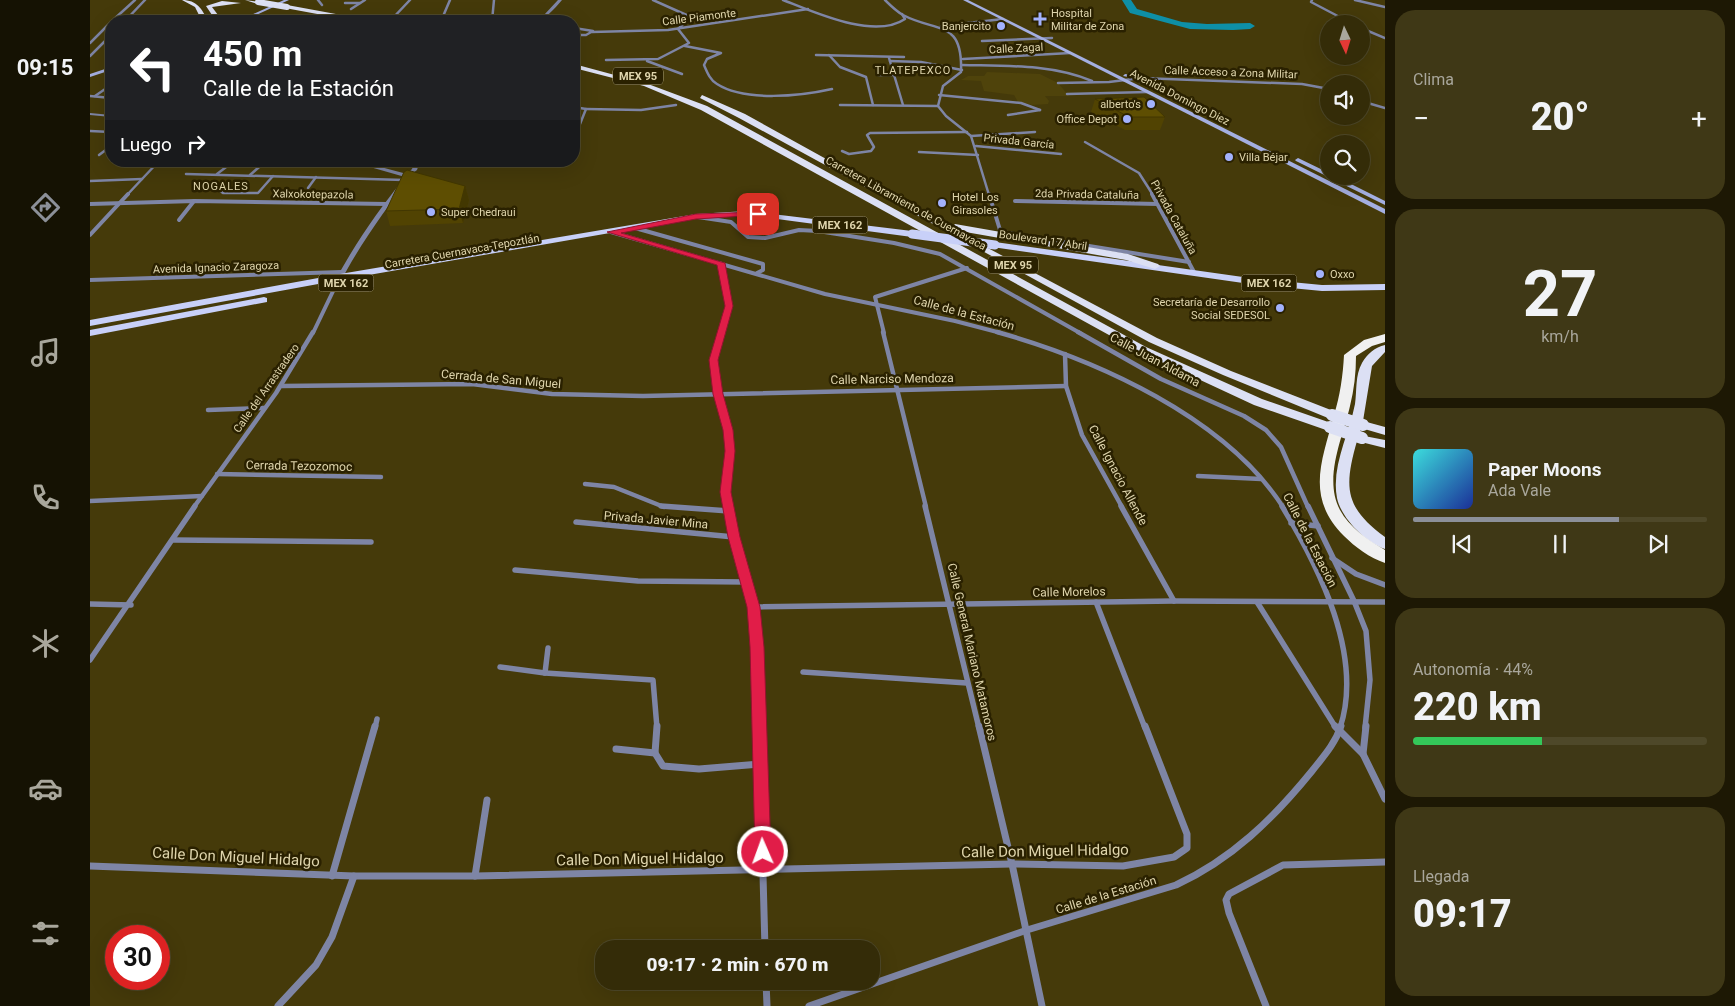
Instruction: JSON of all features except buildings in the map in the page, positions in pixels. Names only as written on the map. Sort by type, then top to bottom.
[{"type":"highway","points":[[185,0],[196,6],[202,15]]},
{"type":"highway","points":[[221,0],[238,3]]},
{"type":"highway","points":[[215,15],[209,6],[222,3],[258,2],[335,15]]},
{"type":"highway","points":[[249,3],[301,15]]},
{"type":"highway","points":[[311,5],[347,15]]},
{"type":"highway","name":"MEX 95","points":[[580,62],[674,87]]},
{"type":"highway","name":"Carretera Libramiento de Cuernavaca","points":[[580,68],[659,89],[718,115],[1142,349],[1258,402],[1362,431],[1385,444]]},
{"type":"highway","name":"Carretera Libramiento de Cuernavaca","points":[[692,94],[742,116],[1153,340],[1331,421]]},
{"type":"highway","points":[[912,210],[957,228],[1128,257],[1155,266]]},
{"type":"highway","points":[[1385,338],[1368,342],[1350,355],[1344,404],[1327,470],[1329,503],[1338,518],[1355,536],[1385,557]]},
{"type":"highway","points":[[1385,348],[1371,357],[1366,366],[1360,408],[1346,457],[1343,477],[1344,500],[1350,511],[1361,524],[1385,544]]},
{"type":"highway","name":"Carretera Libramiento de Cuernavaca","points":[[1362,431],[1385,431]]},
{"type":"main road","points":[[247,15],[277,0]]},
{"type":"main road","points":[[249,15],[287,0]]},
{"type":"main road","name":"Avenida Domingo Diez","points":[[972,1],[1070,53],[1124,77],[1141,81],[1320,171]]},
{"type":"main road","name":"Avenida Domingo Diez","points":[[972,1],[1052,38],[1124,77],[1147,92],[1385,212]]},
{"type":"main road","points":[[90,78],[105,72]]},
{"type":"main road","points":[[1124,77],[1141,81]]},
{"type":"main road","name":"Avenida Domingo Diez","points":[[1348,185],[1385,203]]},
{"type":"main road","name":"Boulevard 17 Abril","points":[[606,233],[696,216],[747,213],[1155,266],[1250,281],[1322,288],[1385,287]]},
{"type":"main road","name":"Carretera Cuernavaca-Tepoztlán","points":[[91,331],[339,278],[590,240],[606,233]]},
{"type":"street","points":[[119,15],[135,0]]},
{"type":"street","points":[[131,15],[145,0]]},
{"type":"street","points":[[318,0],[322,4]]},
{"type":"street","points":[[351,9],[365,0]]},
{"type":"street","points":[[396,15],[410,0]]},
{"type":"street","points":[[443,15],[450,0]]},
{"type":"street","points":[[493,15],[494,0]]},
{"type":"street","points":[[546,15],[560,0]]},
{"type":"street","points":[[606,60],[645,60],[666,57],[685,46],[689,40],[678,29],[691,17],[653,0]]},
{"type":"street","points":[[783,0],[837,21],[862,26],[900,23],[905,19],[902,14],[885,0]]},
{"type":"street","points":[[1312,0],[1310,2],[1335,15]]},
{"type":"street","points":[[1355,0],[1385,8]]},
{"type":"street","points":[[345,3],[360,3]]},
{"type":"street","points":[[127,7],[139,6]]},
{"type":"street","name":"Calle Piamonte","points":[[592,32],[678,29],[808,9]]},
{"type":"street","points":[[902,14],[941,26],[952,35],[963,58],[962,70],[958,76],[943,86],[939,95],[938,106],[946,116],[971,136],[976,146],[980,168],[1000,230],[1008,233],[1189,262]]},
{"type":"street","points":[[941,26],[1003,19]]},
{"type":"street","points":[[580,28],[589,28],[592,32]]},
{"type":"street","points":[[90,43],[105,29]]},
{"type":"street","points":[[580,34],[592,32]]},
{"type":"street","points":[[1370,32],[1385,38]]},
{"type":"street","points":[[982,41],[1052,38]]},
{"type":"street","points":[[90,56],[105,41]]},
{"type":"street","points":[[685,46],[721,53],[707,60],[704,65],[708,76],[718,84],[732,90],[798,96],[812,95],[832,89]]},
{"type":"street","points":[[90,49],[97,49]]},
{"type":"street","name":"Calle Zagal","points":[[963,58],[1070,53]]},
{"type":"street","points":[[816,55],[904,57]]},
{"type":"street","points":[[829,55],[834,63],[842,69],[866,77],[873,105]]},
{"type":"street","points":[[888,57],[903,105]]},
{"type":"street","points":[[645,60],[682,74]]},
{"type":"street","points":[[890,61],[921,62],[962,70]]},
{"type":"street","points":[[962,65],[1044,67],[1062,73],[1072,72],[1095,82]]},
{"type":"street","points":[[878,75],[894,75]]},
{"type":"street","points":[[1058,83],[1095,82],[1124,77]]},
{"type":"street","name":"Calle Acceso a Zona Militar","points":[[1141,81],[1302,84],[1320,87]]},
{"type":"street","points":[[94,97],[105,89]]},
{"type":"street","points":[[1067,94],[1147,92]]},
{"type":"street","points":[[939,95],[1021,103],[1040,110],[1008,115]]},
{"type":"street","points":[[90,96],[105,98]]},
{"type":"street","points":[[1370,104],[1385,108]]},
{"type":"street","points":[[580,108],[641,110],[676,105]]},
{"type":"street","points":[[840,105],[938,106]]},
{"type":"street","points":[[580,124],[586,109]]},
{"type":"street","points":[[90,110],[105,111]]},
{"type":"street","points":[[90,114],[105,115]]},
{"type":"street","points":[[90,131],[105,132]]},
{"type":"street","points":[[842,151],[848,154],[871,151],[874,146],[867,134],[968,132]]},
{"type":"street","points":[[971,136],[1035,132]]},
{"type":"street","name":"Privada Cataluña","points":[[1085,142],[1134,169],[1158,204],[1194,272]]},
{"type":"street","name":"Privada García","points":[[976,146],[1061,154]]},
{"type":"street","points":[[99,155],[105,150]]},
{"type":"street","points":[[919,152],[978,155]]},
{"type":"street","points":[[90,235],[153,167]]},
{"type":"street","points":[[217,175],[227,167]]},
{"type":"street","points":[[250,175],[259,167]]},
{"type":"street","points":[[373,167],[407,176]]},
{"type":"street","points":[[385,167],[407,176]]},
{"type":"street","name":"Calle del Arrastradero","points":[[90,660],[131,605],[217,474],[282,386],[301,357],[324,313],[339,278],[387,204],[415,167]]},
{"type":"street","points":[[186,174],[316,177],[407,176]]},
{"type":"street","points":[[220,191],[223,193],[258,193],[274,176]]},
{"type":"street","points":[[308,188],[316,177]]},
{"type":"street","points":[[90,181],[142,179]]},
{"type":"street","points":[[179,220],[194,201]]},
{"type":"street","name":"Xalxokotepazola","points":[[90,204],[194,201],[387,204]]},
{"type":"street","name":"2da Privada Cataluña","points":[[1015,201],[1158,204]]},
{"type":"street","points":[[738,227],[749,219],[769,215]]},
{"type":"street","name":"Calle Juan Aldama","points":[[696,216],[722,220],[738,227],[743,234],[755,238],[765,238],[805,230],[848,235],[940,254],[968,268],[1161,379],[1244,416],[1266,430],[1281,447],[1331,557],[1354,601],[1366,632],[1370,680],[1363,754]]},
{"type":"street","points":[[635,228],[763,264],[763,270],[757,273]]},
{"type":"street","name":"Calle de la Estación","points":[[606,233],[857,301],[972,325],[1065,354],[1169,404],[1217,437],[1262,479],[1271,490],[1291,522],[1341,631],[1347,672],[1346,712],[1339,732],[1302,784],[1264,827],[1232,855],[1200,876],[1176,886],[1027,930],[809,1006]]},
{"type":"street","points":[[720,263],[729,306],[713,360],[729,444],[726,492],[734,537],[753,607],[757,647],[765,940]]},
{"type":"street","points":[[877,304],[875,297],[879,294],[968,268]]},
{"type":"street","name":"Avenida Ignacio Zaragoza","points":[[90,280],[339,278]]},
{"type":"street","name":"Calle General Mariano Matamoros","points":[[877,304],[1012,864],[1042,1006]]},
{"type":"street","name":"Calle Ignacio Allende","points":[[1065,354],[1066,386],[1082,436],[1174,600]]},
{"type":"street","name":"Cerrada de San Miguel","points":[[282,386],[472,384],[552,394],[642,396],[718,394]]},
{"type":"street","name":"Calle Narciso Mendoza","points":[[718,394],[1066,386]]},
{"type":"street","points":[[208,410],[264,408]]},
{"type":"street","name":"Cerrada Tezozomoc","points":[[217,474],[381,477]]},
{"type":"street","points":[[1198,476],[1262,479]]},
{"type":"street","points":[[585,484],[614,487],[666,508],[729,511]]},
{"type":"street","points":[[90,501],[202,496]]},
{"type":"street","name":"Privada Javier Mina","points":[[576,522],[734,537]]},
{"type":"street","points":[[1291,522],[1318,526]]},
{"type":"street","points":[[174,540],[371,542]]},
{"type":"street","points":[[1331,557],[1356,574],[1385,585]]},
{"type":"street","points":[[515,570],[638,581],[746,582]]},
{"type":"street","name":"Calle Morelos","points":[[753,607],[1174,600],[1385,602]]},
{"type":"street","name":"Calle Don Miguel Hidalgo","points":[[90,866],[332,876],[475,876],[1012,864],[1123,866],[1174,857],[1187,848],[1187,834],[1096,602]]},
{"type":"street","points":[[1257,602],[1339,732],[1363,754],[1385,799]]},
{"type":"street","points":[[90,604],[131,605]]},
{"type":"street","points":[[545,673],[548,648]]},
{"type":"street","points":[[500,666],[545,673],[653,680],[657,726],[655,753],[663,766],[679,770],[760,764]]},
{"type":"street","points":[[803,672],[967,683]]},
{"type":"street","points":[[332,876],[377,719]]},
{"type":"street","points":[[616,749],[655,753]]},
{"type":"street","points":[[475,876],[487,800]]},
{"type":"street","points":[[1266,1006],[1229,913],[1226,900],[1234,891],[1283,865],[1385,862]]},
{"type":"street","points":[[278,1006],[316,965],[328,944],[354,876]]},
{"type":"street","points":[[766,990],[767,1006]]},
{"type":"shaded area","points":[[987,72],[1040,74],[1058,83],[1069,96],[1045,96],[1049,101],[1048,104],[1032,105],[1018,102],[1014,95],[984,91],[981,81],[961,80],[968,76],[984,76]]},
{"type":"waterway","points":[[1126,0],[1132,6],[1133,11],[1140,11],[1182,25],[1207,27],[1250,26]]},
{"type":"place","name":"Hospital Militar de Zona","points":[[1040,19]]},
{"type":"place","name":"Banjercito","points":[[1001,26]]},
{"type":"place","name":"alberto's","points":[[1151,104]]},
{"type":"place","name":"Office Depot","points":[[1127,119]]},
{"type":"place","name":"Villa Béjar","points":[[1229,157]]},
{"type":"place","name":"Hotel Los Girasoles","points":[[942,203]]},
{"type":"place","name":"Super Chedraui","points":[[431,212]]},
{"type":"place","name":"Oxxo","points":[[1320,274]]},
{"type":"place","name":"Secretaría de Desarrollo Social SEDESOL","points":[[1280,308]]},
{"type":"district","name":"TLATEPEXCO","points":[[913,70]]},
{"type":"district","name":"NOGALES","points":[[221,186]]},
{"type":"route","points":[[758,214],[696,216],[611,232],[720,263],[728,294],[728,316],[713,360],[718,394],[728,430],[730,451],[726,492],[734,537],[753,607],[757,647],[763,852]]}]
